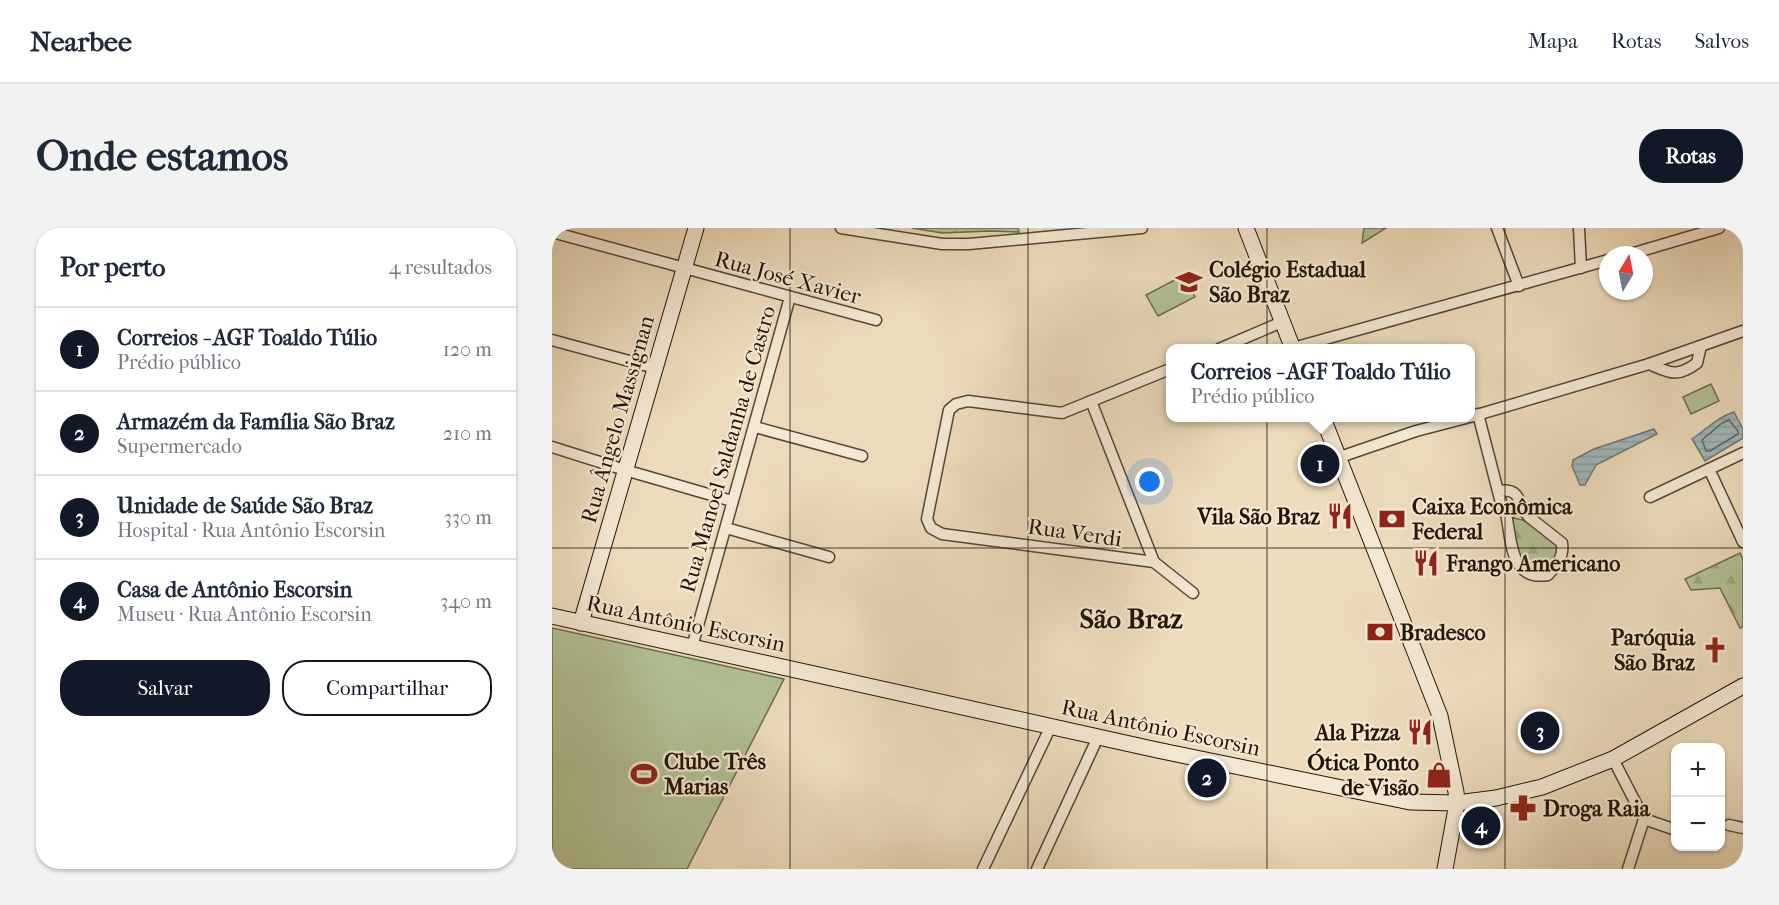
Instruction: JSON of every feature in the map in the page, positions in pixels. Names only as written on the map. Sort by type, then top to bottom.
[{"type":"street","name":"Rua Ângelo Massignan","points":[[581,623],[696,228]]},
{"type":"street","points":[[841,228],[880,231],[942,244],[969,244],[1142,228]]},
{"type":"street","points":[[1246,228],[1291,344]]},
{"type":"street","points":[[1497,228],[1519,286]]},
{"type":"street","points":[[1579,228],[1581,268]]},
{"type":"street","points":[[1653,247],[1719,228]]},
{"type":"street","name":"Rua José Xavier","points":[[552,232],[876,320]]},
{"type":"street","points":[[1308,344],[1599,263]]},
{"type":"street","name":"Rua Manoel Saldanha de Castro","points":[[692,647],[790,297]]},
{"type":"street","points":[[1229,344],[1282,322]]},
{"type":"street","points":[[1475,415],[1648,364],[1743,331]]},
{"type":"street","points":[[552,340],[655,368]]},
{"type":"street","points":[[1648,364],[1670,373],[1685,372],[1697,363],[1701,346]]},
{"type":"street","points":[[1166,371],[1091,401],[1154,562],[1193,592]]},
{"type":"street","name":"Rua Verdi","points":[[1091,401],[1062,413],[968,401],[956,404],[949,410],[927,519],[931,528],[942,534],[1154,562]]},
{"type":"street","points":[[1325,422],[1440,716],[1457,803],[1445,869]]},
{"type":"street","points":[[1340,457],[1449,422]]},
{"type":"street","points":[[1473,422],[1498,492],[1506,514],[1517,563],[1523,572],[1536,577],[1548,575],[1560,561],[1563,552],[1562,543],[1529,517],[1521,507],[1518,495],[1509,490],[1498,492]]},
{"type":"street","points":[[755,427],[862,456]]},
{"type":"street","points":[[552,447],[732,501]]},
{"type":"street","points":[[1650,497],[1743,453]]},
{"type":"street","points":[[1709,470],[1743,542]]},
{"type":"street","points":[[1506,514],[1521,507]]},
{"type":"street","points":[[726,528],[829,557]]},
{"type":"street","name":"Rua Antônio Escorsin","points":[[552,616],[1098,737],[1410,802],[1457,803],[1496,798],[1542,787],[1613,759],[1743,686]]},
{"type":"street","points":[[983,869],[1051,726]]},
{"type":"street","points":[[1037,869],[1098,737]]},
{"type":"street","points":[[1613,759],[1644,819],[1671,828]]},
{"type":"street","points":[[1628,869],[1644,819]]},
{"type":"street","points":[[1729,825],[1743,828]]},
{"type":"green space","points":[[912,228],[1018,228],[1019,232],[942,233]]},
{"type":"green space","points":[[1364,228],[1386,228],[1362,243]]},
{"type":"green space","points":[[1184,275],[1195,297],[1158,316],[1146,295]]},
{"type":"green space","points":[[1711,384],[1719,401],[1691,414],[1683,397]]},
{"type":"green space","points":[[1508,517],[1523,520],[1556,539],[1557,559],[1539,572],[1519,564]]},
{"type":"green space","points":[[1740,553],[1743,560],[1743,627],[1740,628],[1720,588],[1691,590],[1685,579]]},
{"type":"green space","name":"Clube Três Marias","points":[[552,628],[784,679],[687,869],[552,869]]},
{"type":"water","points":[[1734,412],[1743,429],[1743,438],[1705,461],[1692,439]]},
{"type":"water","points":[[1654,429],[1657,434],[1596,465],[1585,485],[1580,485],[1572,466],[1573,460],[1594,449]]},
{"type":"place","name":"Colégio Estadual São Braz","points":[[1189,282]]},
{"type":"place","name":"Correios - AGF Toaldo Túlio","points":[[1320,464]]},
{"type":"place","name":"Vila São Braz","points":[[1340,516]]},
{"type":"place","name":"Caixa Econômica Federal","points":[[1392,519]]},
{"type":"place","name":"Frango Americano","points":[[1426,563]]},
{"type":"place","name":"Bradesco","points":[[1380,632]]},
{"type":"place","name":"Paróquia São Braz","points":[[1715,650]]},
{"type":"place","name":"Unidade de Saúde São Braz","points":[[1540,731]]},
{"type":"place","name":"Ala Pizza","points":[[1420,732]]},
{"type":"place","name":"Clube Três Marias","points":[[644,774]]},
{"type":"place","name":"Ótica Ponto de Visão","points":[[1439,775]]},
{"type":"place","name":"Armazém da Família São Braz","points":[[1207,778]]},
{"type":"place","name":"Droga Raia","points":[[1523,808]]},
{"type":"place","name":"Casa de Antônio Escorsin","points":[[1481,826]]},
{"type":"district","name":"São Braz","points":[[1131,618]]}]
